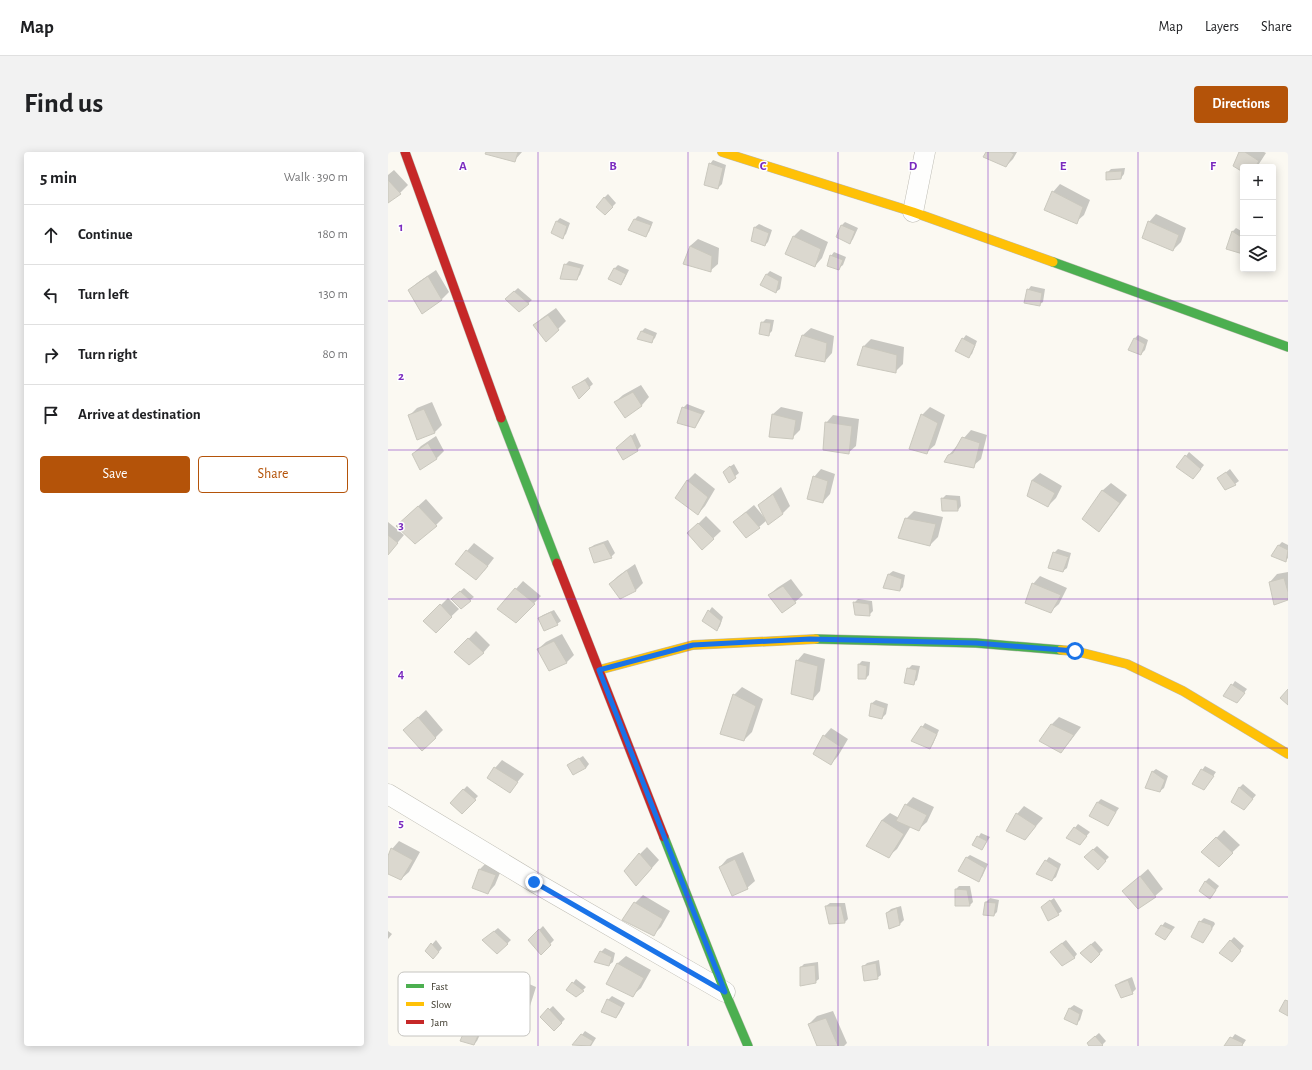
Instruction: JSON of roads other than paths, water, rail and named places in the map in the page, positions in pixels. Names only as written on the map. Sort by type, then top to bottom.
[{"type":"street","points":[[405,152],[514,453],[725,992],[748,1046]]},
{"type":"street","points":[[722,152],[913,212],[1288,347]]},
{"type":"street","points":[[913,212],[925,152]]},
{"type":"street","points":[[599,670],[693,645],[810,639],[976,643],[1075,651],[1127,664],[1183,691],[1288,754]]},
{"type":"street","points":[[388,794],[534,882],[725,992]]}]
